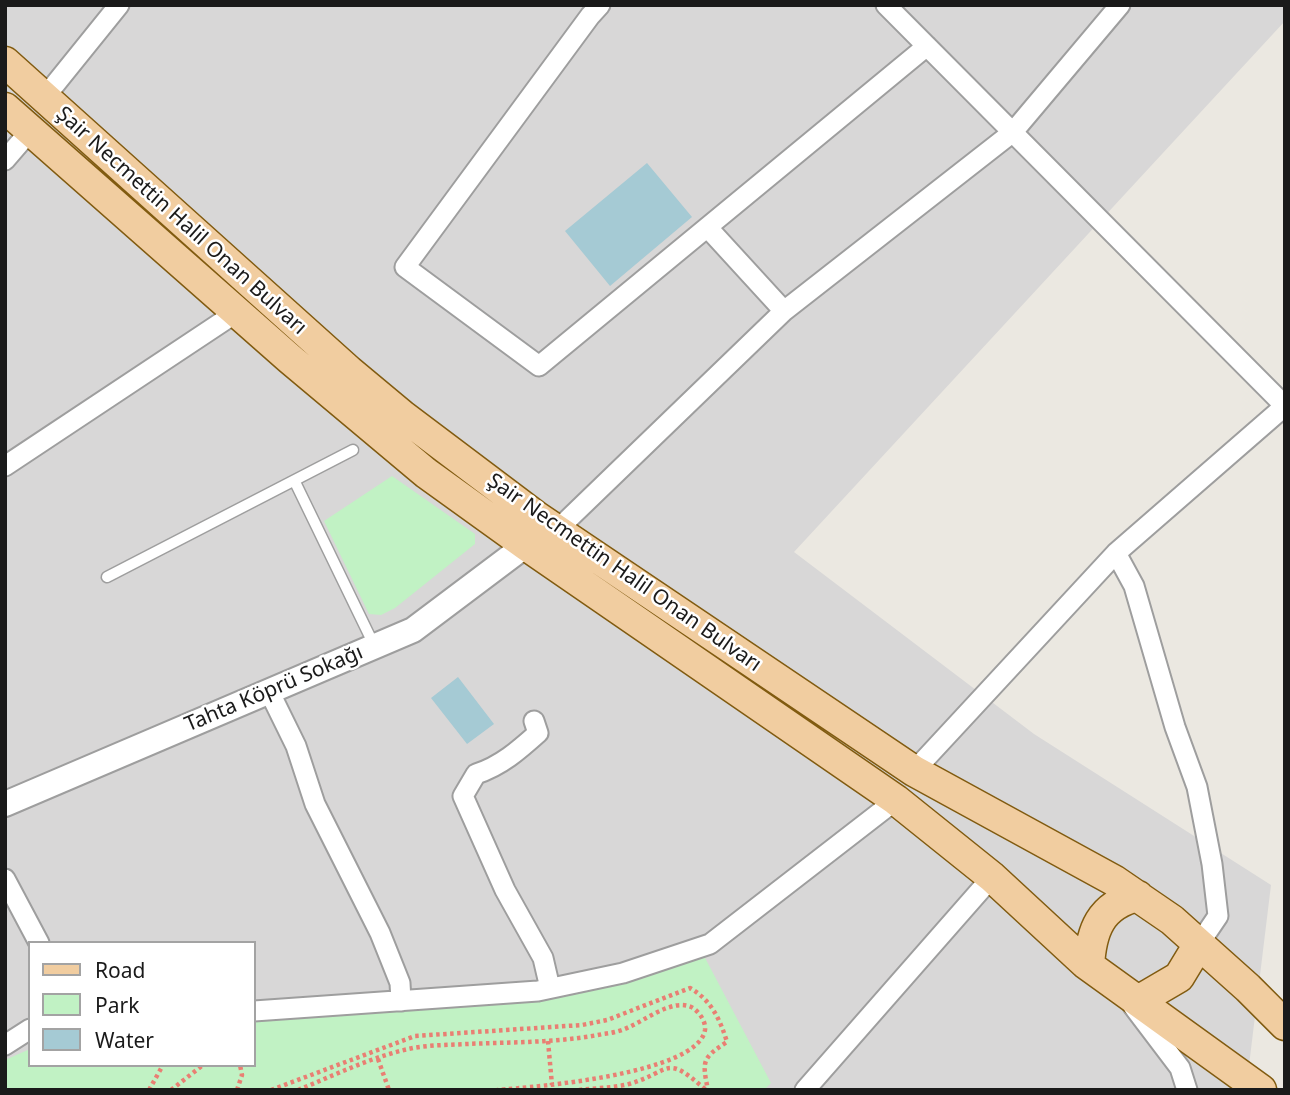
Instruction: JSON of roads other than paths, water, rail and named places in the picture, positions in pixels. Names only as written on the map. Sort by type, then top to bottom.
[{"type":"main road","name":"Şair Necmettin Halil Onan Bulvarı","points":[[5,62],[349,371],[404,416],[557,530],[914,771],[1115,881],[1172,919],[1285,1025]]},
{"type":"main road","name":"Şair Necmettin Halil Onan Bulvarı","points":[[5,108],[237,312],[426,473],[896,800],[992,877],[1089,966],[1261,1090]]},
{"type":"main road","points":[[1089,966],[1091,941],[1097,925],[1109,909],[1123,900],[1138,897]]},
{"type":"main road","points":[[1129,996],[1156,993],[1179,977],[1199,944]]},
{"type":"street","points":[[44,98],[119,5]]},
{"type":"street","points":[[600,5],[405,267],[539,366],[927,46]]},
{"type":"street","points":[[886,5],[1285,406],[1116,553],[914,771]]},
{"type":"street","points":[[557,530],[783,311],[1013,132],[1120,5]]},
{"type":"street","points":[[5,160],[30,131]]},
{"type":"street","points":[[708,228],[783,311]]},
{"type":"street","points":[[5,466],[237,312]]},
{"type":"street","name":"Tahta Köprü Sokağı","points":[[5,804],[413,630],[526,545]]},
{"type":"street","points":[[1116,553],[1134,586],[1175,727],[1197,787],[1212,864],[1218,916],[1199,944]]},
{"type":"street","points":[[270,691],[296,746],[315,804],[380,933],[400,984],[401,1001]]},
{"type":"street","points":[[534,721],[538,733],[509,758],[476,774],[463,796],[505,890],[543,958],[550,988]]},
{"type":"street","points":[[256,1011],[550,988],[623,973],[710,944],[896,800]]},
{"type":"street","points":[[805,1090],[992,877]]},
{"type":"street","points":[[5,879],[38,941]]},
{"type":"street","points":[[1129,996],[1180,1068],[1187,1090]]},
{"type":"street","points":[[5,1045],[28,1030]]},
{"type":"lane","points":[[107,577],[353,450]]},
{"type":"lane","points":[[295,482],[375,646]]},
{"type":"water","points":[[647,163],[692,217],[610,286],[565,231]]},
{"type":"water","points":[[458,677],[494,724],[467,744],[431,698]]}]
